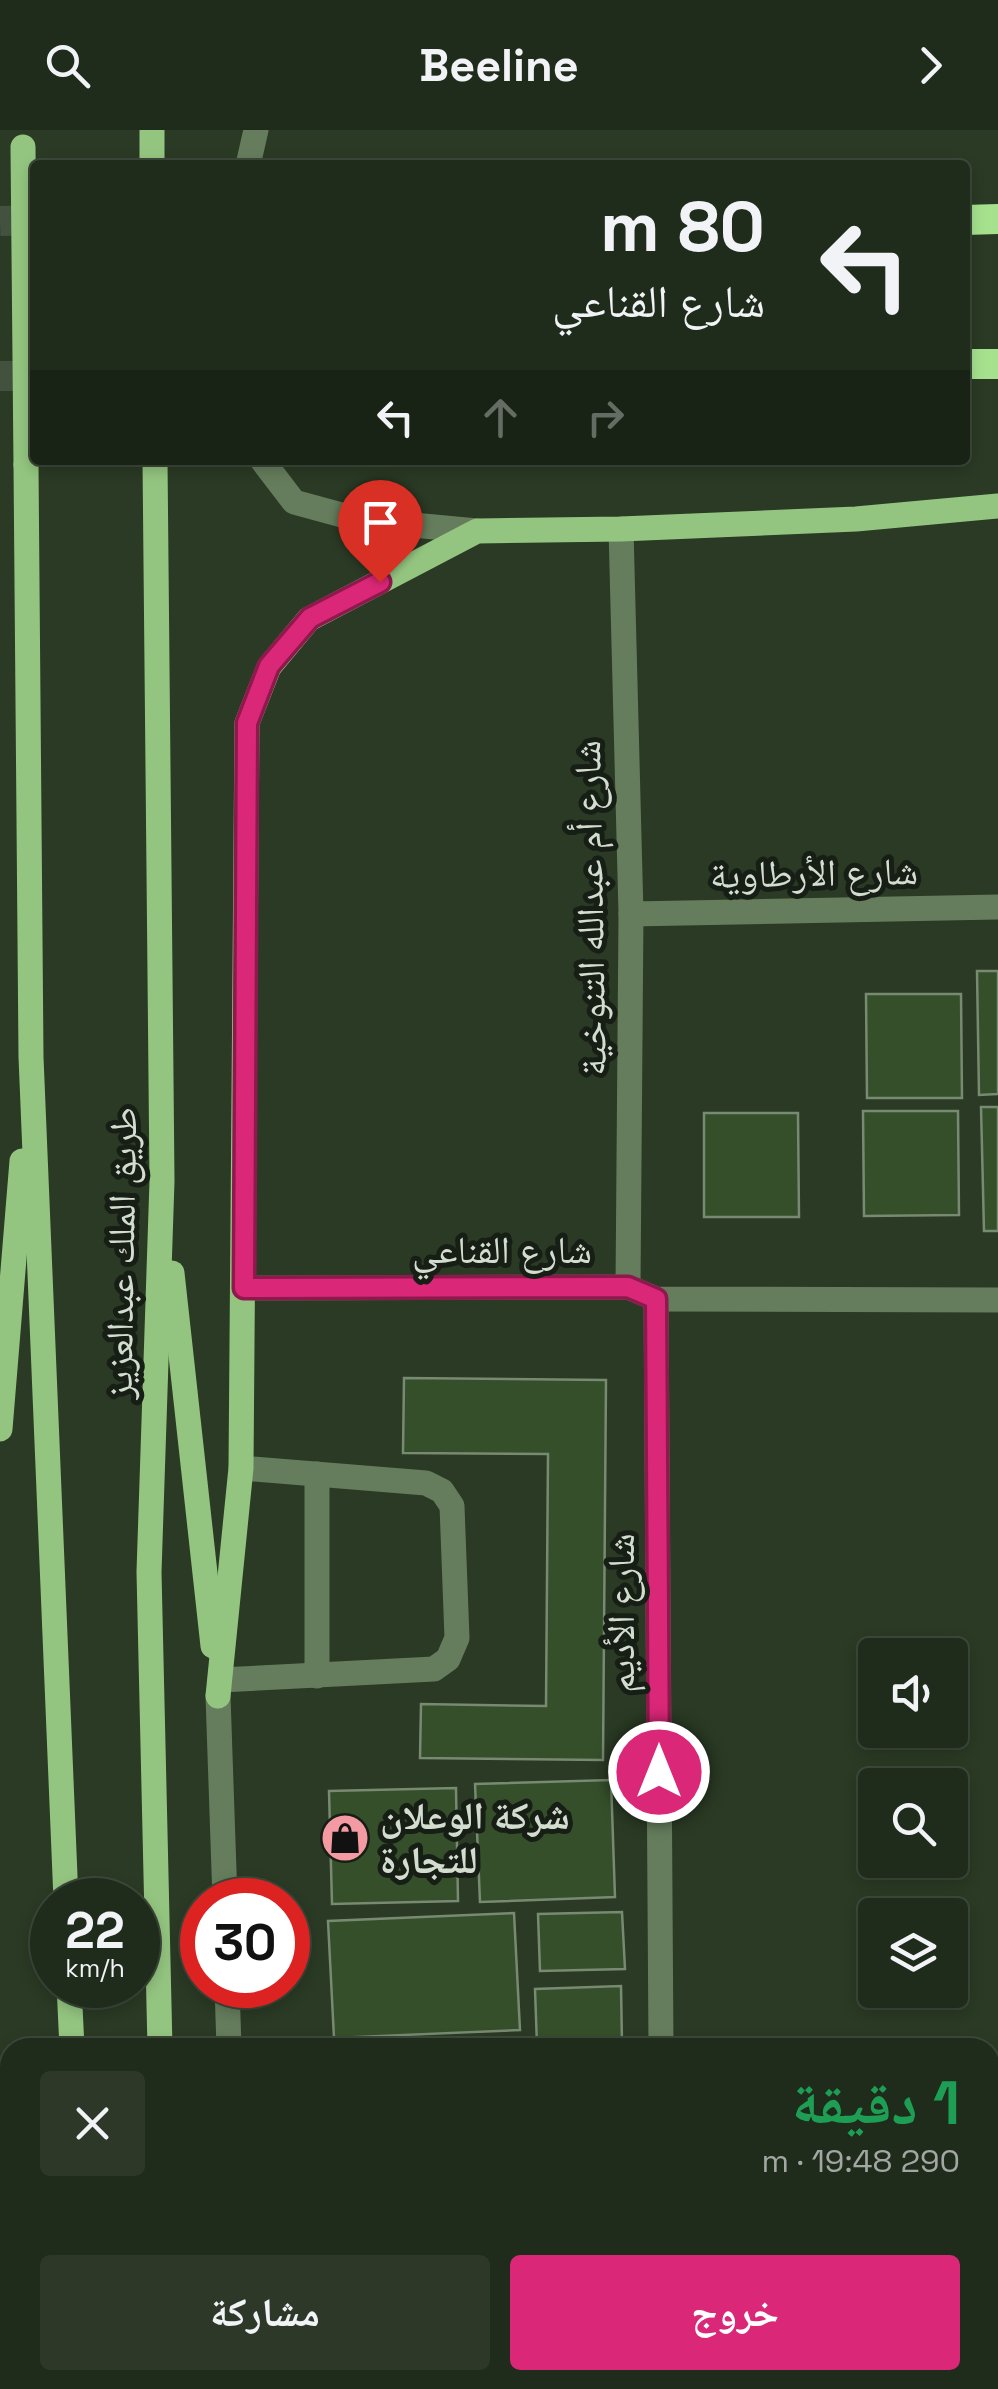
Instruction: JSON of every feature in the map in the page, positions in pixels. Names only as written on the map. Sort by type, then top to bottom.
[{"type":"highway","points":[[970,220],[998,219]]},
{"type":"highway","points":[[970,364],[998,364]]},
{"type":"main road","name":"طريق الملك عبدالعزيز","points":[[23,138],[31,1057],[65,1878]]},
{"type":"main road","name":"طريق الملك عبدالعزيز","points":[[155,465],[162,1180],[149,1572],[160,2038]]},
{"type":"main road","points":[[219,1688],[242,1468],[247,723],[269,666],[310,618],[476,531],[856,519],[998,506]]},
{"type":"main road","points":[[0,1429],[31,1057]]},
{"type":"main road","points":[[162,1180],[219,1688]]},
{"type":"main road","points":[[70,2008],[72,2038]]},
{"type":"street","points":[[249,160],[256,130]]},
{"type":"street","points":[[265,465],[294,502],[360,520],[476,531]]},
{"type":"street","name":"شارع أم عبدالله التنوخية","points":[[620,529],[631,914],[628,1287]]},
{"type":"street","name":"شارع الأرطاوية","points":[[631,914],[998,907]]},
{"type":"street","name":"شارع القناعي","points":[[244,1288],[628,1287],[656,1299],[998,1300]]},
{"type":"street","name":"شارع الأديم","points":[[656,1299],[661,2038]]},
{"type":"street","points":[[223,1878],[219,1688],[316,1676],[434,1669],[448,1659],[457,1638],[452,1506],[442,1491],[426,1482],[242,1468]]},
{"type":"street","points":[[316,1676],[317,1474]]},
{"type":"street","points":[[229,2008],[230,2038]]},
{"type":"building","points":[[977,971],[998,971],[998,1094],[979,1095]]},
{"type":"building","points":[[866,994],[961,994],[962,1098],[867,1098]]},
{"type":"building","points":[[981,1107],[998,1107],[998,1231],[984,1231]]},
{"type":"building","points":[[863,1111],[958,1111],[959,1215],[864,1216]]},
{"type":"building","points":[[704,1113],[798,1113],[799,1217],[704,1217]]},
{"type":"building","points":[[404,1378],[606,1380],[603,1760],[420,1758],[421,1704],[546,1706],[548,1454],[403,1453]]},
{"type":"building","points":[[611,1780],[615,1897],[480,1902],[475,1784]]},
{"type":"building","points":[[456,1788],[458,1901],[332,1904],[329,1791]]},
{"type":"building","points":[[622,1912],[625,1969],[540,1971],[538,1914]]},
{"type":"building","points":[[514,1913],[520,2030],[334,2038],[328,1921]]},
{"type":"building","points":[[621,1986],[622,2038],[537,2038],[535,1989]]},
{"type":"tunnel","points":[[0,221],[30,220]]},
{"type":"tunnel","points":[[0,376],[30,376]]},
{"type":"place","name":"شركة الوعلان للتجارة","points":[[345,1838]]},
{"type":"route","points":[[380,582],[310,618],[269,666],[247,723],[244,1288],[628,1287],[656,1299],[659,1772]]}]
